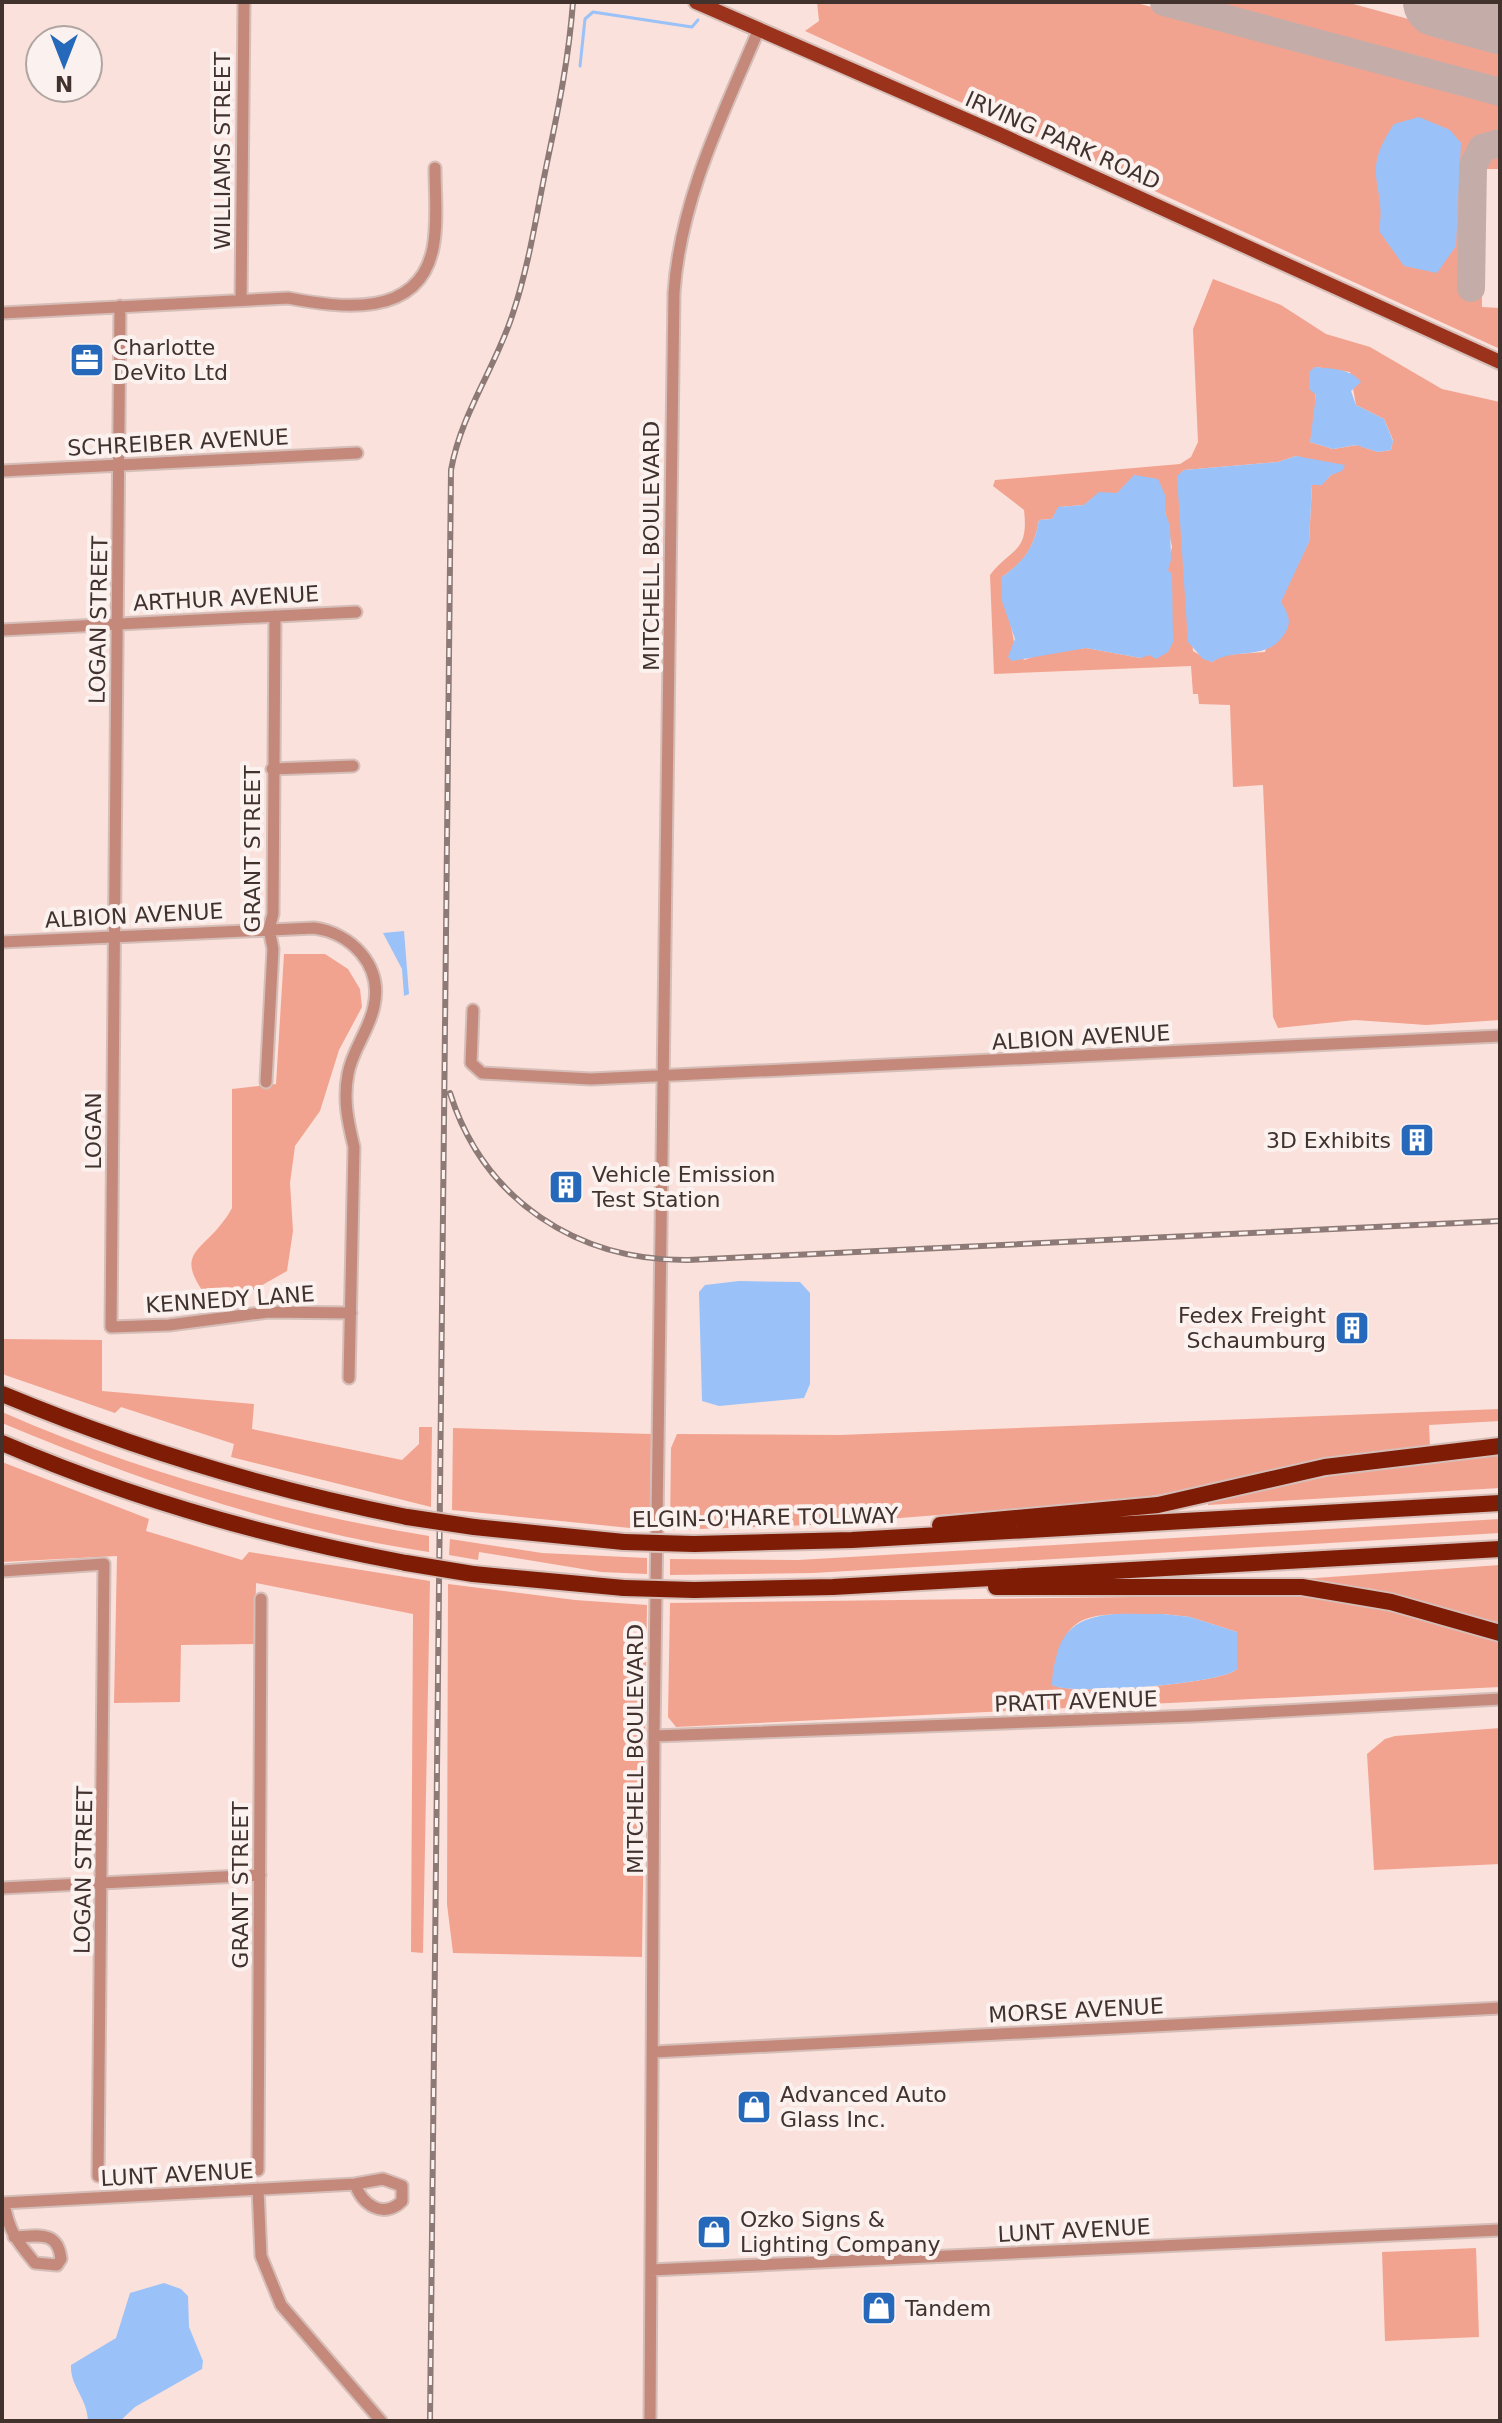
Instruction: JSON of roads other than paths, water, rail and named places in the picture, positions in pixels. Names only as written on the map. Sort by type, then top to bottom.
[{"type":"highway","name":"ELGIN-O'HARE TOLLWAY","points":[[2,1394],[140,1448],[218,1473],[407,1517],[624,1542],[694,1544],[852,1540],[1500,1503]]},
{"type":"highway","points":[[2,1443],[91,1479],[195,1514],[281,1537],[473,1574],[624,1588],[694,1590],[899,1583],[1500,1549]]},
{"type":"highway","points":[[852,1540],[922,1527],[1158,1505],[1325,1467],[1500,1446]]},
{"type":"highway","points":[[899,1583],[1026,1588],[1302,1587],[1391,1602],[1500,1633]]},
{"type":"main road","name":"IRVING PARK ROAD","points":[[696,2],[1500,362]]},
{"type":"street","name":"WILLIAMS STREET","points":[[241,300],[244,2]]},
{"type":"street","name":"MITCHELL BOULEVARD","points":[[650,2421],[654,1736],[675,280],[683,227],[709,145],[759,29]]},
{"type":"street","points":[[2,313],[288,298],[328,306],[361,307],[391,302],[422,274],[431,255],[435,168]]},
{"type":"street","name":"LOGAN STREET","points":[[114,935],[120,306]]},
{"type":"street","name":"SCHREIBER AVENUE","points":[[2,471],[357,453]]},
{"type":"street","name":"ARTHUR AVENUE","points":[[2,630],[356,612]]},
{"type":"street","name":"GRANT STREET","points":[[266,1082],[273,949],[269,929],[273,914],[275,616]]},
{"type":"street","points":[[272,769],[353,766]]},
{"type":"street","name":"ALBION AVENUE","points":[[2,942],[114,935],[325,929],[345,938],[357,948],[372,975],[375,995],[346,1084],[346,1112],[354,1147],[351,1313]]},
{"type":"street","name":"LOGAN","points":[[111,1327],[114,935]]},
{"type":"street","points":[[473,1010],[471,1063],[482,1073],[591,1079],[664,1078]]},
{"type":"street","name":"ALBION AVENUE","points":[[664,1078],[1500,1036]]},
{"type":"street","name":"KENNEDY LANE","points":[[111,1327],[169,1325],[268,1312],[351,1313]]},
{"type":"street","points":[[349,1378],[351,1313]]},
{"type":"street","name":"LOGAN STREET","points":[[2,1571],[104,1564],[98,2176]]},
{"type":"street","name":"GRANT STREET","points":[[258,2170],[261,1599]]},
{"type":"street","name":"PRATT AVENUE","points":[[654,1736],[1203,1716],[1500,1699]]},
{"type":"street","points":[[2,1888],[260,1875]]},
{"type":"street","name":"MORSE AVENUE","points":[[654,2052],[1500,2008]]},
{"type":"street","name":"LUNT AVENUE","points":[[3,2203],[355,2184]]},
{"type":"street","points":[[258,2189],[261,2256],[281,2305],[381,2421]]},
{"type":"street","points":[[3,2203],[8,2230],[14,2237]]},
{"type":"street","name":"LUNT AVENUE","points":[[651,2270],[1500,2230]]},
{"type":"water","points":[[1419,117],[1450,130],[1461,143],[1456,246],[1437,273],[1404,266],[1379,231],[1378,156],[1394,124]]},
{"type":"water","points":[[1315,367],[1334,369],[1357,377],[1361,382],[1351,391],[1356,405],[1384,419],[1393,441],[1391,450],[1378,452],[1356,445],[1333,449],[1310,442],[1316,395],[1309,389],[1309,372]]},
{"type":"water","points":[[1296,456],[1345,465],[1342,471],[1331,475],[1322,485],[1312,485],[1309,542],[1281,602],[1288,616],[1288,627],[1276,644],[1268,648],[1230,655],[1212,662],[1203,659],[1188,642],[1177,476],[1184,470],[1278,462]]},
{"type":"water","points":[[1134,475],[1158,479],[1165,495],[1165,512],[1170,526],[1171,560],[1168,570],[1172,574],[1173,642],[1168,652],[1156,659],[1149,655],[1141,658],[1086,648],[1012,661],[1008,657],[1015,639],[1002,601],[1002,577],[1027,553],[1039,520],[1052,519],[1058,507],[1084,505],[1099,492],[1117,493]]},
{"type":"water","points":[[404,931],[409,994],[404,996],[402,969],[383,933]]},
{"type":"water","points":[[739,1281],[800,1282],[810,1293],[810,1384],[804,1398],[719,1406],[702,1401],[699,1292],[705,1285]]},
{"type":"water","points":[[1163,1614],[1190,1617],[1237,1632],[1237,1669],[1205,1679],[1146,1687],[1086,1689],[1052,1685],[1057,1654],[1073,1627],[1100,1616]]},
{"type":"water","points":[[164,2283],[181,2289],[188,2296],[189,2327],[203,2361],[202,2369],[135,2407],[120,2421],[88,2421],[85,2405],[73,2380],[71,2365],[116,2338],[130,2293]]},
{"type":"waterway","points":[[580,66],[585,19],[593,12],[692,27],[698,20]]},
{"type":"railway","points":[[430,2421],[451,470],[463,429],[506,333],[524,275],[560,100],[573,2]]},
{"type":"railway","points":[[450,1093],[465,1131],[486,1165],[511,1194],[540,1217],[573,1236],[609,1250],[648,1258],[688,1260],[1500,1221]]},
{"type":"place","name":"Charlotte DeVito Ltd","points":[[87,360]]},
{"type":"place","name":"3D Exhibits","points":[[1417,1140]]},
{"type":"place","name":"Vehicle Emission Test Station","points":[[566,1187]]},
{"type":"place","name":"Fedex Freight Schaumburg","points":[[1352,1328]]},
{"type":"place","name":"Advanced Auto Glass Inc.","points":[[754,2107]]},
{"type":"place","name":"Ozko Signs & Lighting Company","points":[[714,2232]]},
{"type":"place","name":"Tandem","points":[[879,2308]]}]
